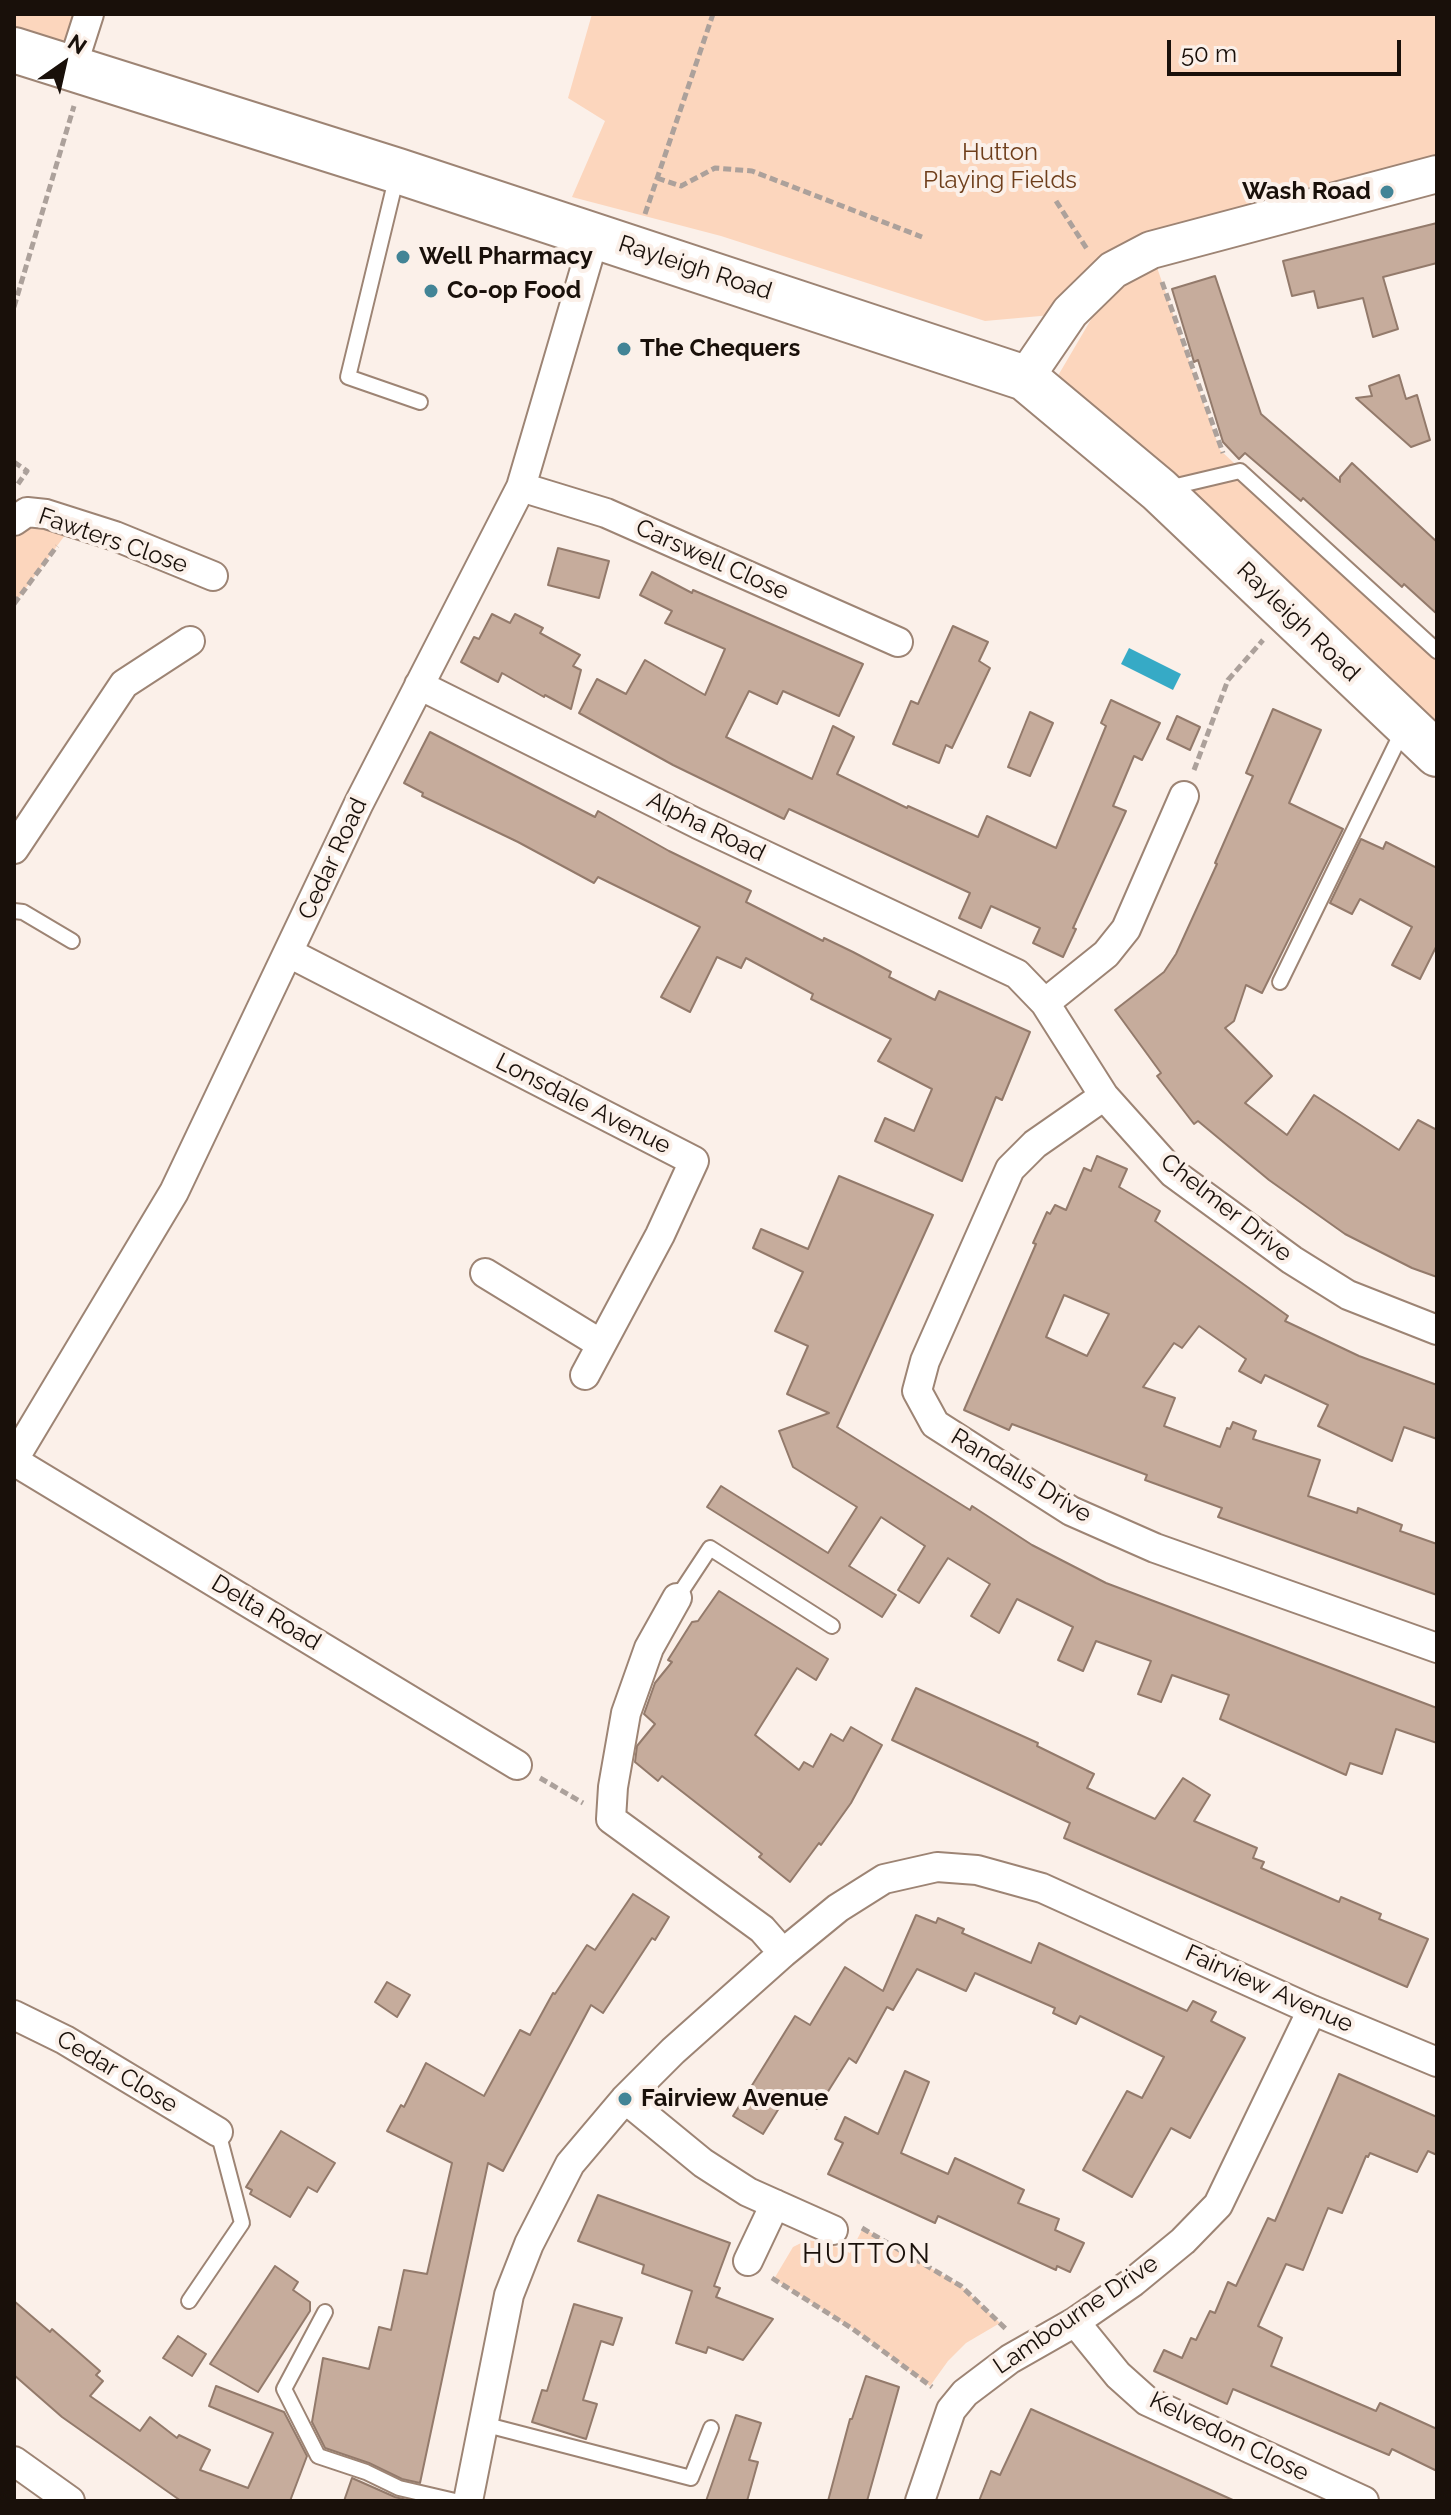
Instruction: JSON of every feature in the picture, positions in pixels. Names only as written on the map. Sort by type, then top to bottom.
[{"type":"main road","name":"Rayleigh Road","points":[[14,50],[614,241],[1025,378],[1159,490],[1437,754]]},
{"type":"street","points":[[78,69],[89,14]]},
{"type":"street","points":[[1025,378],[1070,312],[1113,270],[1151,250],[1437,174]]},
{"type":"street","name":"Cedar Road","points":[[14,1460],[174,1192],[359,803],[521,487],[614,241]]},
{"type":"street","name":"Carswell Close","points":[[521,487],[606,513],[898,642]]},
{"type":"street","name":"Fawters Close","points":[[14,521],[27,512],[46,514],[115,536],[213,576]]},
{"type":"street","points":[[14,849],[124,684],[190,641]]},
{"type":"street","name":"Alpha Road","points":[[419,685],[698,824],[995,963]]},
{"type":"street","points":[[1045,1003],[1106,954],[1126,929],[1184,796]]},
{"type":"street","name":"Lonsdale Avenue","points":[[289,953],[694,1161],[660,1235],[585,1375]]},
{"type":"street","name":"Chelmer Drive","points":[[995,963],[1017,974],[1045,1003],[1104,1096],[1173,1173],[1292,1260],[1348,1295],[1437,1330]]},
{"type":"street","name":"Randalls Drive","points":[[1104,1096],[1035,1144],[1010,1169],[925,1361],[917,1391],[935,1424],[1071,1511],[1155,1548],[1437,1648]]},
{"type":"street","points":[[485,1273],[601,1344]]},
{"type":"street","name":"Delta Road","points":[[14,1460],[517,1765]]},
{"type":"street","points":[[677,1598],[649,1648],[626,1713],[613,1787],[611,1819],[762,1929],[783,1953]]},
{"type":"street","name":"Fairview Avenue","points":[[468,2501],[509,2295],[529,2244],[570,2164],[625,2099],[673,2051],[838,1908],[884,1879],[937,1867],[977,1870],[1042,1888],[1312,2010],[1437,2062]]},
{"type":"street","name":"Lambourne Drive","points":[[920,2501],[956,2402],[983,2378],[1025,2349],[1075,2322],[1133,2282],[1183,2241],[1218,2205],[1312,2010]]},
{"type":"street","name":"Cedar Close","points":[[14,2015],[65,2040],[218,2132]]},
{"type":"street","points":[[625,2099],[703,2163],[748,2192],[833,2230]]},
{"type":"street","points":[[748,2261],[775,2204]]},
{"type":"street","name":"Kelvedon Close","points":[[1075,2322],[1118,2375],[1147,2401],[1364,2501]]},
{"type":"street","points":[[14,2461],[70,2501]]},
{"type":"lane","points":[[398,171],[348,377],[420,402]]},
{"type":"lane","points":[[1159,490],[1240,471],[1437,651]]},
{"type":"lane","points":[[1280,982],[1406,724]]},
{"type":"lane","points":[[14,911],[23,912],[72,941]]},
{"type":"lane","points":[[677,1598],[710,1548],[832,1626]]},
{"type":"lane","points":[[189,2301],[242,2223],[218,2132]]},
{"type":"lane","points":[[325,2312],[284,2389],[318,2456],[366,2472],[399,2488],[455,2501]]},
{"type":"lane","points":[[483,2424],[691,2478],[711,2428]]},
{"type":"path","points":[[614,241],[657,178],[713,14]]},
{"type":"path","points":[[14,307],[78,69]]},
{"type":"path","points":[[657,178],[681,186],[715,168],[752,171],[922,237]]},
{"type":"path","points":[[1056,201],[1085,248],[1113,270]]},
{"type":"path","points":[[1151,250],[1220,450],[1240,471]]},
{"type":"path","points":[[14,462],[27,471],[14,490]]},
{"type":"path","points":[[14,604],[74,523]]},
{"type":"path","points":[[1184,796],[1228,680],[1287,612]]},
{"type":"path","points":[[517,1765],[611,1819]]},
{"type":"path","points":[[833,2230],[863,2228],[961,2286],[1025,2349]]},
{"type":"path","points":[[748,2261],[853,2329],[956,2402]]},
{"type":"green space","points":[[14,14],[89,14],[72,67],[14,50]]},
{"type":"green space","name":"Hutton Playing Fields","points":[[592,14],[1437,14],[1437,174],[1151,250],[1220,450],[1437,651],[1437,754],[1046,396],[1096,311],[985,321],[721,236],[572,197],[605,121],[568,98]]},
{"type":"green space","points":[[14,521],[74,523],[14,604]]},
{"type":"green space","points":[[863,2228],[961,2286],[1000,2323],[966,2343],[930,2386],[853,2329],[774,2279],[793,2247],[807,2240],[827,2243],[850,2253]]},
{"type":"water","points":[[1129,648],[1181,674],[1173,690],[1121,664]]},
{"type":"building","points":[[1437,223],[1437,263],[1383,277],[1398,329],[1373,337],[1363,298],[1318,308],[1314,291],[1292,296],[1283,261]]},
{"type":"building","points":[[1215,276],[1261,414],[1340,482],[1340,477],[1352,463],[1437,542],[1437,614],[1404,584],[1402,587],[1303,498],[1301,501],[1245,453],[1239,459],[1223,442],[1172,289]]},
{"type":"building","points":[[1399,375],[1406,399],[1417,395],[1430,440],[1411,447],[1356,398],[1372,396],[1369,386]]},
{"type":"building","points":[[558,548],[609,561],[599,598],[548,585]]},
{"type":"building","points":[[652,572],[692,593],[693,590],[863,664],[839,716],[783,691],[777,704],[749,691],[726,737],[812,779],[833,726],[854,737],[837,774],[907,808],[978,837],[987,816],[1056,848],[1106,726],[1101,723],[1111,700],[1160,723],[1142,760],[1134,756],[1113,806],[1126,811],[1063,957],[1033,943],[1040,928],[991,906],[981,928],[959,918],[970,893],[789,809],[784,819],[673,765],[579,713],[597,679],[626,694],[645,660],[705,695],[725,649],[665,623],[672,611],[640,595]]},
{"type":"building","points":[[492,614],[510,623],[515,614],[543,628],[540,633],[580,655],[573,666],[581,670],[571,709],[502,673],[498,682],[461,662],[474,637],[479,639]]},
{"type":"building","points":[[953,626],[988,642],[979,661],[990,668],[952,748],[946,745],[939,763],[893,744],[911,701],[918,704]]},
{"type":"building","points":[[1273,709],[1321,730],[1289,803],[1343,829],[1262,993],[1246,985],[1234,1021],[1225,1028],[1272,1076],[1245,1103],[1287,1135],[1314,1095],[1399,1150],[1418,1120],[1437,1130],[1437,1277],[1412,1268],[1345,1234],[1269,1180],[1198,1121],[1194,1124],[1157,1076],[1161,1073],[1115,1010],[1164,972],[1176,954],[1253,776],[1246,773]]},
{"type":"building","points":[[1030,712],[1053,723],[1030,776],[1008,767]]},
{"type":"building","points":[[1177,716],[1200,727],[1190,750],[1167,739]]},
{"type":"building","points":[[430,732],[595,817],[598,811],[669,851],[751,891],[746,902],[823,941],[824,938],[853,952],[891,972],[889,977],[935,1000],[939,991],[1030,1032],[1002,1100],[996,1097],[962,1181],[875,1141],[885,1118],[914,1131],[932,1089],[878,1061],[891,1039],[811,999],[813,994],[746,958],[741,968],[717,957],[690,1012],[661,997],[700,927],[598,877],[594,883],[422,796],[423,793],[404,783]]},
{"type":"building","points":[[1361,839],[1383,849],[1386,842],[1437,868],[1437,945],[1420,979],[1392,965],[1412,927],[1360,899],[1352,914],[1330,903]]},
{"type":"building","points":[[1097,1156],[1127,1169],[1119,1187],[1160,1211],[1155,1221],[1288,1316],[1285,1321],[1359,1356],[1437,1385],[1437,1439],[1404,1427],[1392,1461],[1318,1426],[1328,1405],[1265,1375],[1261,1383],[1239,1371],[1246,1359],[1199,1326],[1182,1348],[1174,1343],[1143,1387],[1175,1398],[1164,1426],[1220,1447],[1227,1428],[1230,1429],[1233,1422],[1256,1431],[1253,1439],[1320,1460],[1308,1496],[1357,1513],[1358,1508],[1402,1525],[1400,1531],[1437,1544],[1437,1595],[1218,1517],[1222,1508],[1145,1480],[1147,1475],[1012,1424],[1009,1430],[964,1410],[1047,1212],[1050,1214],[1055,1205],[1066,1210],[1084,1168],[1091,1171]],"holes":[[[1064,1295],[1109,1314],[1087,1356],[1046,1337]]]},
{"type":"building","points":[[839,1176],[933,1215],[837,1427],[970,1510],[972,1506],[1032,1545],[1106,1583],[1437,1708],[1437,1743],[1396,1729],[1382,1774],[1350,1763],[1346,1775],[1220,1719],[1229,1695],[1172,1675],[1161,1702],[1138,1694],[1151,1661],[1096,1641],[1083,1671],[1058,1660],[1073,1627],[1017,1599],[999,1633],[971,1616],[990,1584],[948,1558],[919,1603],[898,1590],[925,1546],[881,1517],[849,1566],[896,1595],[882,1617],[707,1507],[721,1486],[828,1553],[857,1507],[793,1467],[779,1431],[829,1413],[787,1394],[808,1346],[775,1331],[803,1272],[753,1248],[761,1229],[808,1249]]},
{"type":"building","points":[[719,1591],[828,1659],[816,1680],[797,1668],[755,1735],[799,1770],[804,1762],[813,1767],[831,1734],[843,1741],[851,1727],[882,1745],[851,1803],[790,1882],[759,1857],[762,1854],[662,1776],[658,1781],[635,1762],[637,1746],[655,1724],[644,1714],[655,1683],[672,1662],[668,1660],[692,1622],[698,1621]]},
{"type":"building","points":[[916,1688],[1038,1743],[1037,1746],[1094,1774],[1087,1788],[1155,1819],[1183,1778],[1210,1795],[1194,1821],[1257,1848],[1253,1858],[1264,1862],[1261,1868],[1339,1902],[1341,1897],[1381,1914],[1379,1919],[1428,1939],[1407,1987],[1064,1838],[1070,1823],[892,1740]]},
{"type":"building","points":[[633,1894],[669,1917],[603,2013],[591,2005],[503,2171],[488,2163],[420,2483],[402,2479],[369,2463],[325,2448],[312,2422],[323,2358],[369,2369],[379,2327],[391,2330],[404,2270],[427,2274],[452,2163],[387,2131],[401,2105],[404,2107],[426,2063],[484,2096],[520,2030],[530,2035],[553,1993],[587,1945],[595,1950]]},
{"type":"building","points":[[916,1915],[936,1923],[938,1918],[964,1929],[962,1933],[1031,1963],[1039,1943],[1187,2011],[1193,2001],[1216,2012],[1211,2021],[1245,2038],[1190,2138],[1171,2128],[1132,2197],[1083,2170],[1127,2091],[1142,2098],[1164,2057],[1080,2016],[1076,2024],[1053,2013],[1055,2008],[975,1973],[966,1991],[917,1969],[893,2010],[887,2007],[856,2063],[849,2058],[817,2109],[789,2092],[763,2134],[733,2116],[795,2016],[810,2025],[845,1967],[883,1991]]},
{"type":"building","points":[[387,1982],[410,1995],[397,2017],[375,2002]]},
{"type":"building","points":[[905,2071],[929,2082],[901,2153],[948,2174],[955,2158],[1024,2190],[1018,2203],[1059,2219],[1055,2230],[1084,2243],[1070,2272],[1057,2266],[1056,2270],[938,2216],[935,2223],[828,2174],[843,2143],[835,2139],[845,2117],[878,2134]]},
{"type":"building","points":[[1339,2074],[1437,2117],[1437,2155],[1428,2151],[1417,2172],[1370,2153],[1366,2156],[1342,2213],[1328,2208],[1303,2270],[1286,2264],[1258,2326],[1282,2338],[1271,2366],[1376,2411],[1380,2403],[1437,2429],[1437,2471],[1392,2449],[1389,2455],[1233,2389],[1227,2404],[1154,2371],[1164,2350],[1182,2358],[1191,2338],[1196,2340],[1210,2311],[1215,2313],[1228,2282],[1236,2286],[1268,2218],[1275,2221]]},
{"type":"building","points":[[281,2131],[335,2163],[317,2192],[308,2187],[290,2217],[250,2194],[252,2190],[246,2187]]},
{"type":"building","points":[[598,2195],[730,2243],[714,2286],[720,2288],[716,2297],[773,2319],[743,2360],[708,2347],[706,2353],[676,2343],[692,2291],[642,2273],[644,2265],[578,2241]]},
{"type":"building","points":[[275,2266],[298,2282],[293,2290],[310,2302],[310,2311],[258,2392],[210,2364]]},
{"type":"building","points":[[14,2301],[100,2371],[96,2375],[103,2381],[90,2396],[140,2431],[150,2417],[177,2438],[179,2435],[210,2450],[200,2470],[248,2488],[273,2433],[209,2406],[216,2386],[284,2412],[307,2456],[290,2501],[181,2501],[62,2417],[14,2375]]},
{"type":"building","points":[[574,2304],[622,2318],[613,2345],[601,2341],[583,2400],[597,2404],[586,2439],[532,2422],[542,2390],[547,2391]]},
{"type":"building","points":[[178,2336],[206,2354],[192,2376],[163,2358]]},
{"type":"building","points":[[866,2376],[899,2387],[867,2501],[828,2501],[850,2419]]},
{"type":"building","points":[[1031,2409],[1235,2501],[979,2501],[991,2471],[1000,2475]]},
{"type":"building","points":[[736,2415],[761,2423],[749,2460],[758,2462],[747,2501],[706,2501]]},
{"type":"building","points":[[352,2478],[395,2497],[411,2501],[344,2501]]},
{"type":"place","name":"Wash Road","points":[[1387,192]]},
{"type":"place","name":"Well Pharmacy","points":[[403,257]]},
{"type":"place","name":"Co-op Food","points":[[431,291]]},
{"type":"place","name":"The Chequers","points":[[624,349]]},
{"type":"place","name":"Fairview Avenue","points":[[625,2099]]},
{"type":"district","name":"HUTTON","points":[[867,2255]]}]
